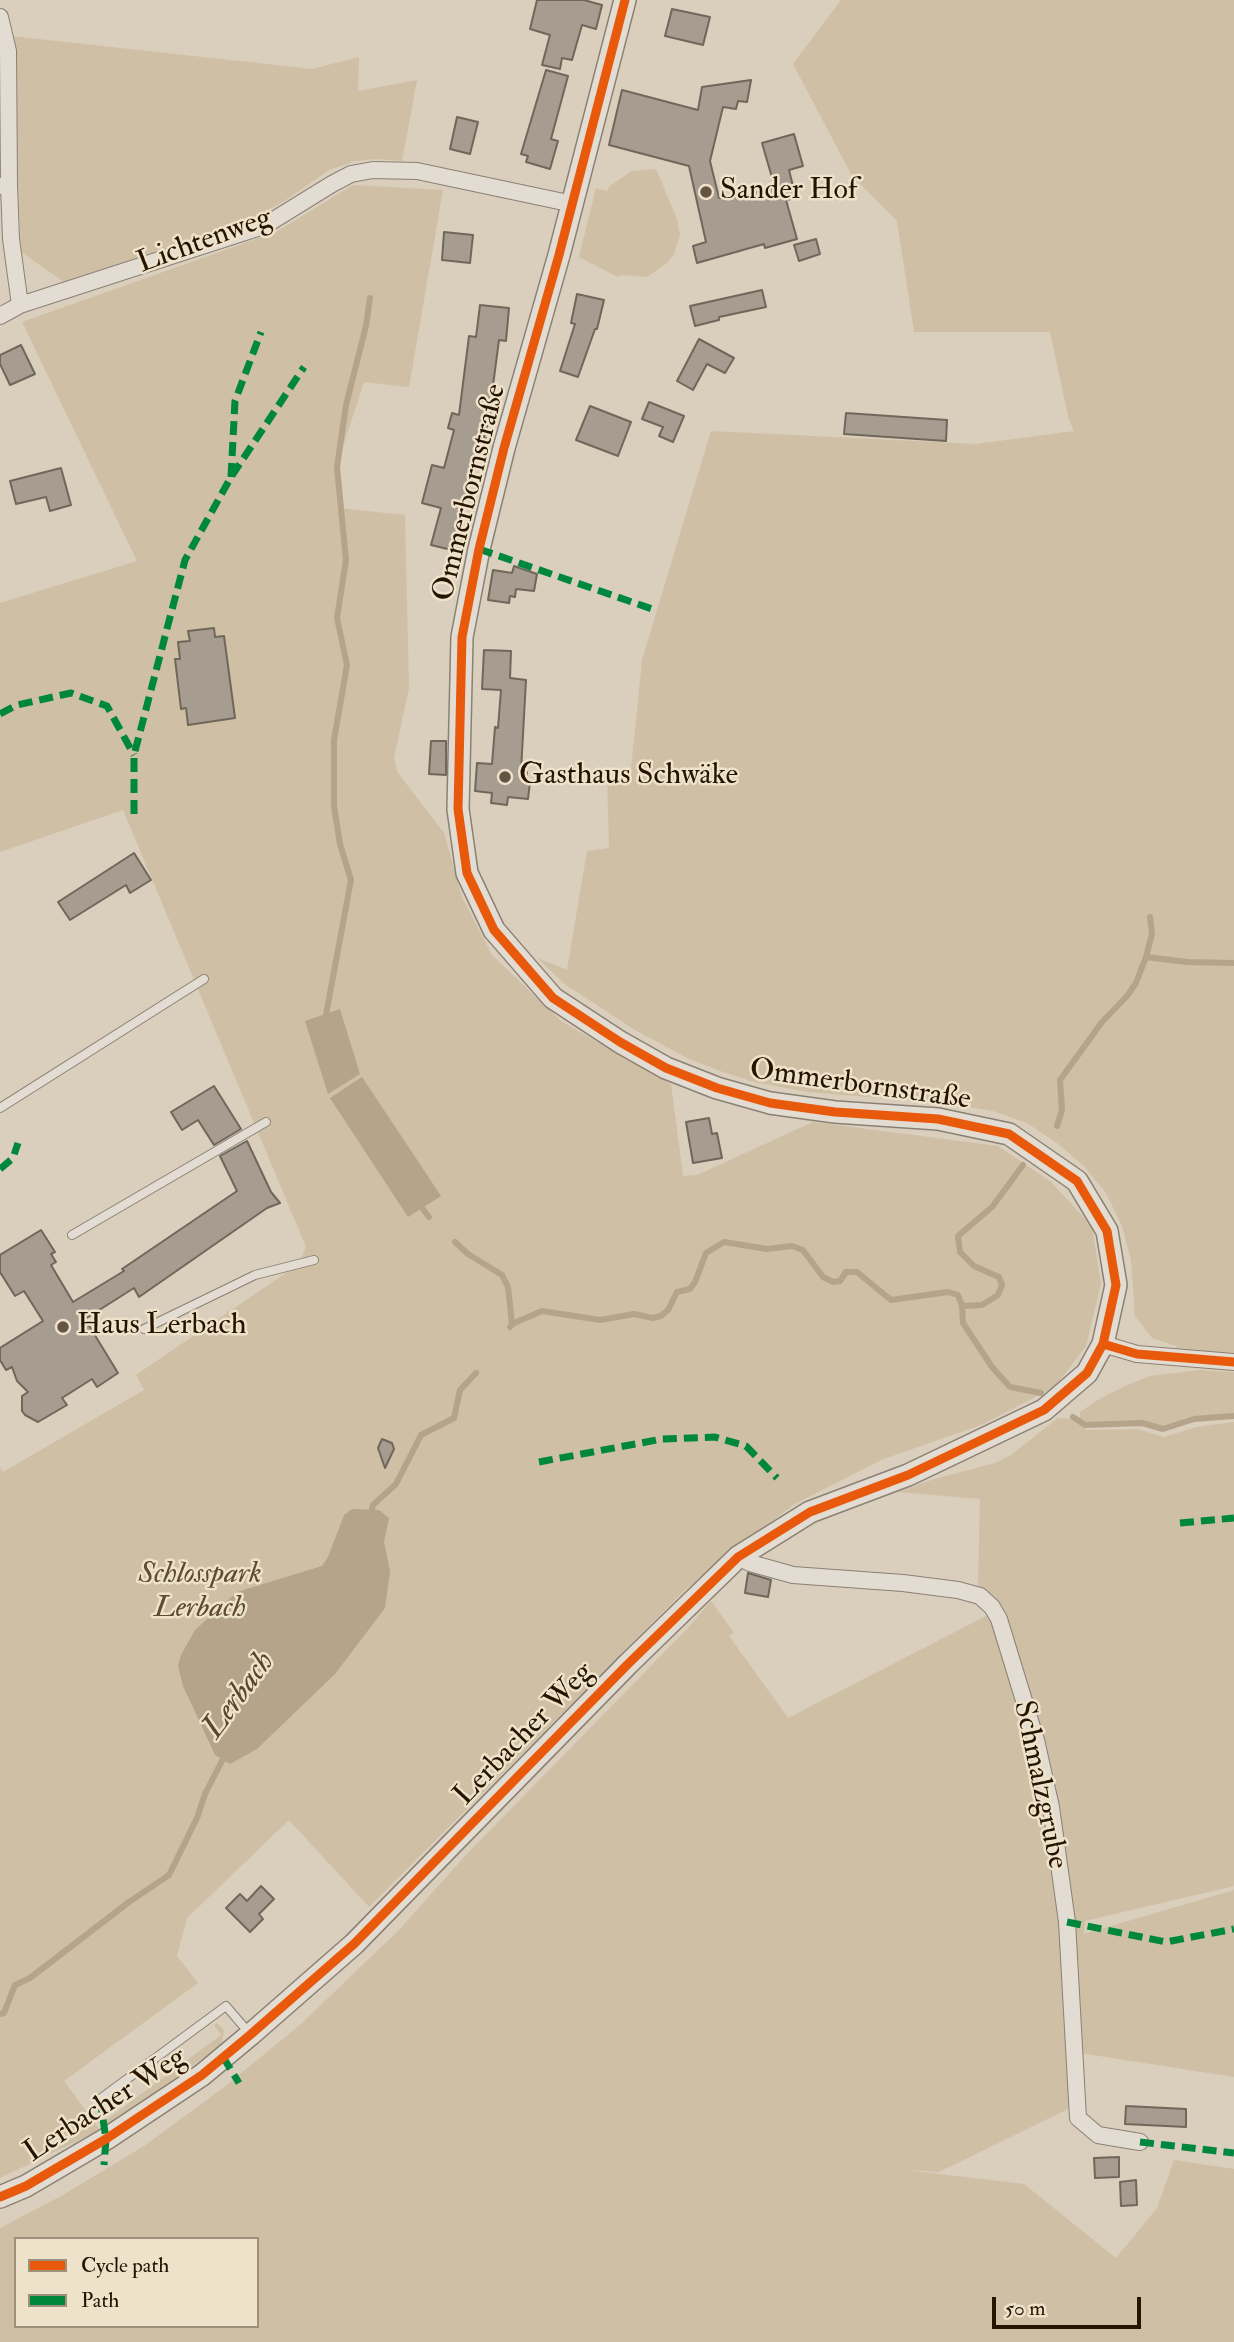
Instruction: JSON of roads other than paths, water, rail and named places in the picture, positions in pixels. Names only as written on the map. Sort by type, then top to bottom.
[{"type":"street","name":"Ommerbornstraße","points":[[625,0],[573,204],[504,449],[479,549],[462,637],[458,809],[467,873],[494,930],[553,998],[620,1042],[666,1068],[718,1088],[770,1103],[835,1112],[938,1119],[1009,1134],[1077,1181],[1107,1231],[1116,1285],[1103,1344]]},
{"type":"street","points":[[0,20],[8,51],[5,185],[20,305]]},
{"type":"street","name":"Lichtenweg","points":[[0,316],[20,305],[264,226],[351,174],[373,170],[417,171],[573,204]]},
{"type":"street","points":[[1103,1344],[1137,1354],[1234,1362]]},
{"type":"street","name":"Lerbacher Weg","points":[[0,2197],[26,2186],[106,2139],[202,2075],[250,2035],[354,1944],[628,1664],[738,1556],[810,1512],[908,1475],[1044,1410],[1087,1373],[1103,1344]]},
{"type":"street","name":"Schmalzgrube","points":[[738,1556],[750,1563],[793,1576],[903,1583],[958,1590],[980,1596],[992,1607],[999,1619],[1036,1740],[1051,1807],[1067,1922],[1078,2118],[1098,2135],[1140,2142]]},
{"type":"lane","points":[[0,1108],[204,979]]},
{"type":"lane","points":[[72,1235],[266,1122]]},
{"type":"lane","points":[[144,1329],[255,1275],[314,1260]]},
{"type":"lane","points":[[100,2099],[226,2006],[250,2035]]},
{"type":"water","points":[[340,1009],[360,1074],[328,1094],[305,1021]]},
{"type":"water","points":[[362,1077],[441,1196],[408,1217],[330,1098]]},
{"type":"water","points":[[352,1509],[379,1510],[389,1518],[384,1542],[390,1571],[385,1608],[335,1674],[257,1749],[230,1764],[215,1755],[183,1686],[178,1666],[181,1655],[195,1630],[237,1592],[322,1566],[344,1515]]},
{"type":"waterway","points":[[325,1020],[351,880],[340,844],[334,806],[334,740],[347,665],[337,618],[346,560],[337,467],[346,405],[366,326],[370,298]]},
{"type":"waterway","points":[[1146,957],[1152,934],[1150,917]]},
{"type":"waterway","points":[[1057,1126],[1062,1110],[1060,1080],[1102,1022],[1127,996],[1136,983],[1146,957],[1187,962],[1234,963]]},
{"type":"waterway","points":[[962,1306],[982,1305],[998,1295],[1002,1285],[999,1277],[974,1266],[960,1252],[958,1236],[992,1207],[1023,1165]]},
{"type":"waterway","points":[[419,1204],[429,1217]]},
{"type":"waterway","points":[[455,1242],[468,1254],[502,1275],[508,1287],[512,1324]]},
{"type":"waterway","name":"Lerbach","points":[[510,1327],[542,1311],[600,1320],[634,1314],[653,1318],[661,1316],[668,1310],[677,1292],[690,1289],[706,1253],[724,1242],[767,1249],[792,1246],[803,1250],[823,1277],[833,1282],[840,1281],[846,1272],[857,1272],[891,1300],[948,1292],[958,1295],[963,1323],[992,1367],[1010,1387],[1041,1393]]},
{"type":"waterway","name":"Lerbach","points":[[370,1516],[373,1505],[396,1484],[421,1435],[454,1418],[460,1390],[476,1373]]},
{"type":"waterway","name":"Lerbach","points":[[1073,1417],[1085,1425],[1142,1423],[1163,1429],[1194,1419],[1234,1416]]},
{"type":"waterway","name":"Lerbach","points":[[0,2014],[4,2013],[15,1985],[30,1978],[129,1902],[169,1875],[226,1753]]},
{"type":"place","name":"Sander Hof","points":[[706,192]]},
{"type":"place","name":"Gasthaus Schwäke","points":[[505,777]]},
{"type":"place","name":"Haus Lerbach","points":[[63,1327]]},
{"type":"park label","name":"Schlosspark Lerbach","points":[[200,1593]]}]
